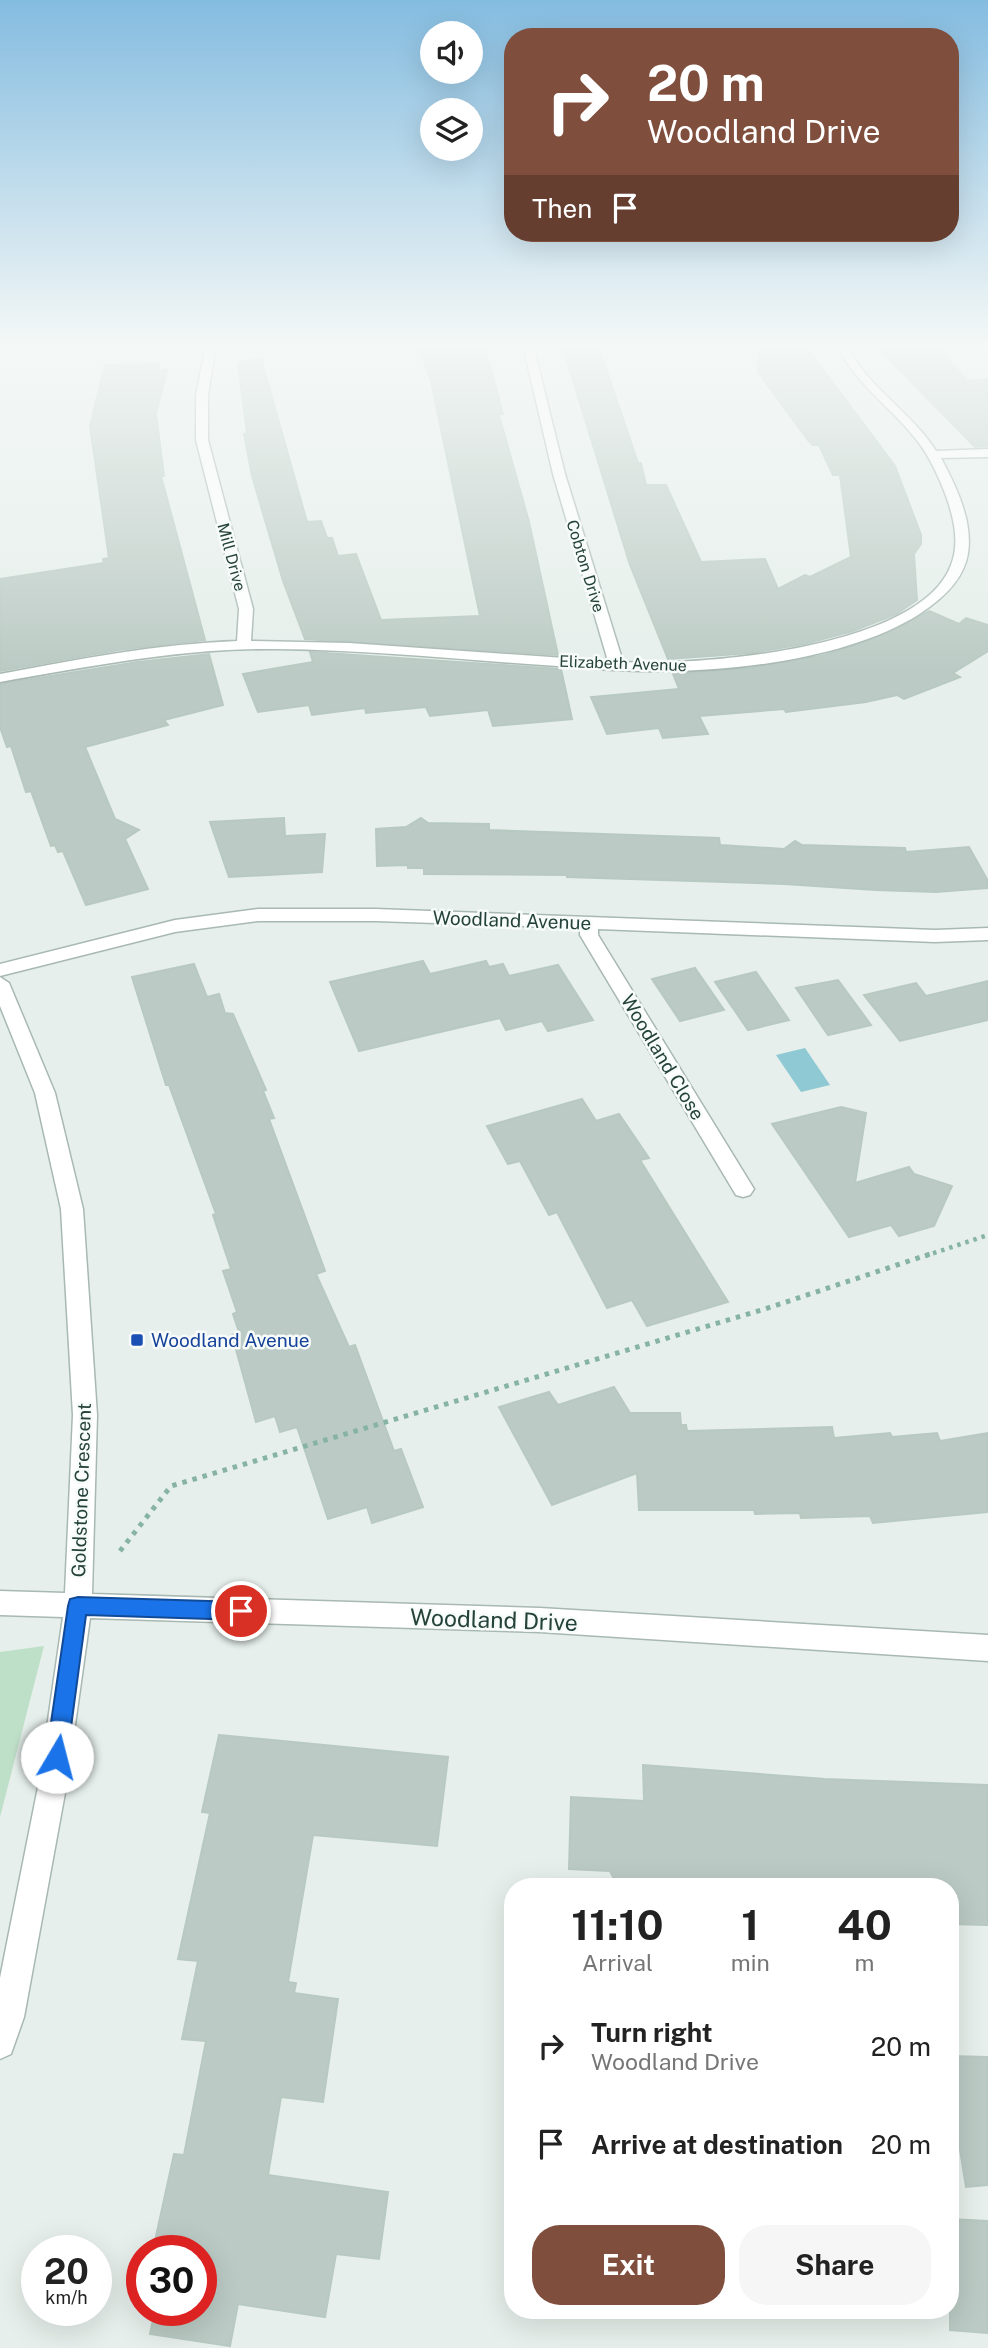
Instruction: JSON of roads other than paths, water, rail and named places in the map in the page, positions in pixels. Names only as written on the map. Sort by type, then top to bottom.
[{"type":"street","name":"Mill Drive","points":[[206,455],[246,609],[244,645]]},
{"type":"street","name":"Cobton Drive","points":[[554,455],[617,665]]},
{"type":"street","name":"Elizabeth Avenue","points":[[0,678],[181,649],[244,645],[334,647],[617,665],[708,664],[818,649],[871,635],[914,612],[955,576],[962,543],[960,522],[931,455]]},
{"type":"street","points":[[931,455],[943,455]]},
{"type":"street","name":"Woodland Avenue","points":[[0,970],[175,926],[258,915],[376,915],[935,936],[988,934]]},
{"type":"street","name":"Woodland Close","points":[[589,923],[590,935],[743,1189]]},
{"type":"street","name":"Goldstone Crescent","points":[[0,984],[45,1093],[72,1209],[85,1415],[78,1606],[53,1782],[8,2017],[0,2043]]},
{"type":"street","name":"Woodland Drive","points":[[0,1603],[540,1620],[988,1648]]},
{"type":"water","points":[[805,1048],[830,1085],[801,1092],[776,1055]]},
{"type":"place","name":"Woodland Avenue","points":[[137,1340]]}]
